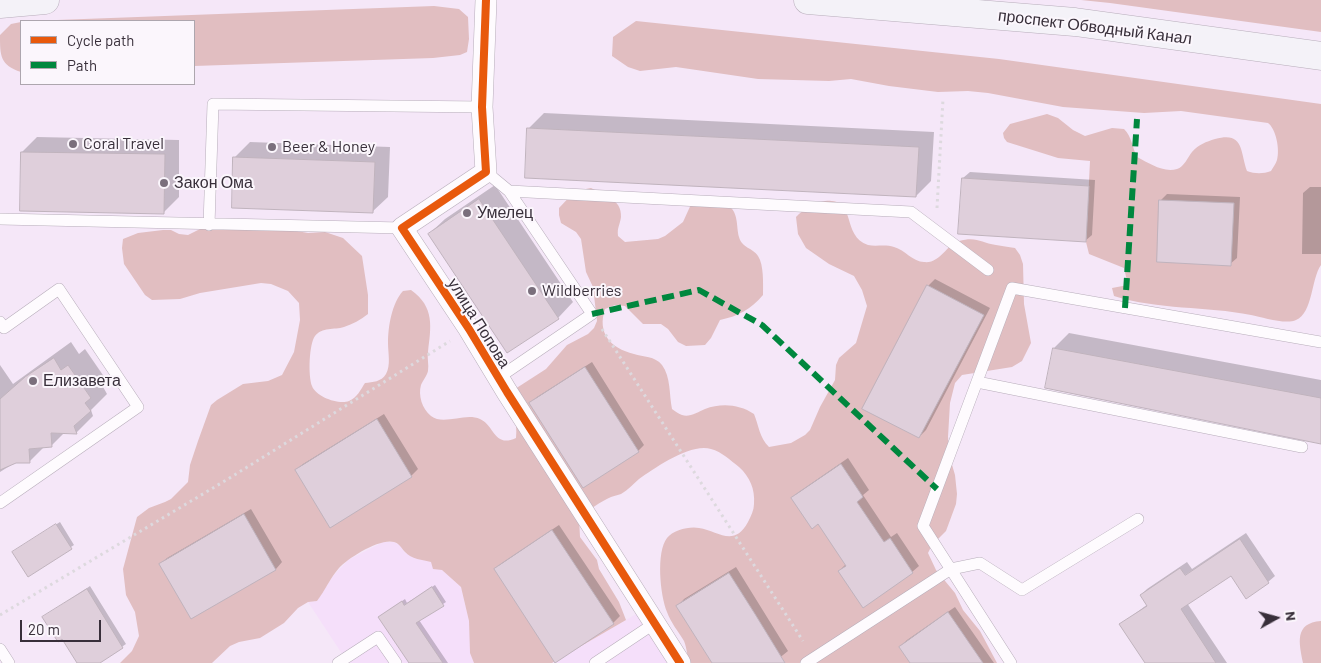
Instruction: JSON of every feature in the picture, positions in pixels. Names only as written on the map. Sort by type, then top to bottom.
[{"type":"main road","points":[[0,4],[45,0]]},
{"type":"main road","name":"проспект Обводный Канал","points":[[808,0],[1075,22],[1321,56]]},
{"type":"street","points":[[402,228],[486,172],[482,107],[486,0]]},
{"type":"street","name":"улица Попова","points":[[402,228],[469,329],[498,378],[680,663]]},
{"type":"lane","points":[[209,225],[213,104],[482,107]]},
{"type":"lane","points":[[486,172],[509,191],[592,314],[498,378]]},
{"type":"lane","points":[[509,191],[911,212],[988,270]]},
{"type":"lane","points":[[0,219],[402,228]]},
{"type":"lane","points":[[1011,663],[923,526],[1012,288],[1321,342]]},
{"type":"lane","points":[[0,322],[4,328],[59,289],[138,407],[0,503]]},
{"type":"lane","points":[[977,382],[1302,447]]},
{"type":"lane","points":[[810,660],[951,569],[980,563],[1022,590],[1138,519]]},
{"type":"lane","points":[[595,663],[655,623]]},
{"type":"lane","points":[[338,663],[378,637],[396,663]]},
{"type":"lane","points":[[0,650],[9,663]]},
{"type":"path","points":[[936,231],[943,99]]},
{"type":"path","points":[[592,314],[810,660]]},
{"type":"path","points":[[0,615],[228,479],[469,329]]},
{"type":"shaded area","points":[[1081,0],[1321,0],[1321,32],[1110,3]]},
{"type":"shaded area","points":[[434,6],[459,9],[468,17],[469,39],[467,52],[460,55],[433,58],[195,66],[195,20],[57,20]]},
{"type":"shaded area","points":[[636,21],[999,59],[1321,104],[1321,265],[1315,279],[1309,303],[1302,316],[1296,320],[1286,322],[1234,312],[1148,304],[1114,296],[1112,288],[1128,285],[1124,268],[1089,254],[1086,242],[1090,161],[1058,158],[1007,142],[1003,133],[1010,124],[1047,114],[1058,118],[1073,130],[1085,136],[1112,128],[1124,129],[1137,157],[1156,167],[1167,170],[1177,169],[1182,166],[1192,152],[1203,144],[1224,137],[1231,138],[1239,144],[1247,171],[1265,173],[1271,171],[1276,163],[1278,150],[1277,140],[1268,123],[1181,111],[1144,113],[1063,107],[988,93],[968,91],[938,92],[851,79],[829,81],[758,79],[676,67],[640,71],[628,67],[612,56],[613,37]]},
{"type":"shaded area","points":[[20,22],[20,72],[5,63],[0,49],[0,35],[11,24]]},
{"type":"shaded area","points":[[591,188],[611,198],[619,206],[621,217],[618,236],[625,242],[658,239],[665,236],[683,222],[693,200],[712,201],[728,205],[732,208],[736,216],[740,241],[756,253],[761,264],[763,295],[754,304],[739,314],[720,320],[711,338],[705,345],[686,346],[678,342],[668,329],[661,324],[643,324],[625,306],[615,305],[605,309],[603,318],[604,332],[618,348],[652,358],[662,365],[668,381],[672,409],[681,415],[688,416],[717,406],[736,406],[742,408],[754,414],[761,435],[769,447],[791,443],[810,430],[835,380],[836,365],[839,358],[856,343],[867,306],[862,290],[854,276],[829,264],[806,248],[798,234],[796,217],[802,211],[821,202],[835,201],[842,205],[846,211],[854,233],[859,240],[868,245],[894,247],[920,261],[930,262],[939,257],[954,243],[965,240],[975,240],[1015,248],[1023,264],[1024,304],[1031,343],[1022,361],[1012,367],[962,375],[955,383],[950,403],[948,437],[950,458],[955,475],[956,504],[946,531],[932,545],[928,553],[936,570],[955,593],[963,610],[980,631],[997,663],[689,663],[686,646],[669,616],[662,595],[660,563],[664,545],[670,535],[687,528],[699,528],[725,536],[737,534],[743,530],[748,522],[754,506],[753,488],[743,471],[719,452],[703,448],[683,453],[663,463],[621,494],[603,501],[579,518],[580,537],[597,560],[599,569],[619,602],[626,620],[552,663],[474,663],[470,653],[469,621],[461,587],[442,570],[433,569],[431,562],[410,556],[398,544],[388,542],[373,546],[343,564],[317,601],[308,602],[298,608],[284,623],[260,638],[239,642],[230,646],[212,663],[120,663],[132,651],[139,636],[135,612],[126,595],[123,569],[137,517],[149,508],[171,499],[188,482],[190,465],[211,405],[243,384],[268,381],[282,375],[294,352],[300,320],[299,303],[288,291],[271,284],[261,283],[200,293],[180,299],[152,300],[145,295],[124,264],[123,239],[138,233],[163,230],[171,230],[179,234],[188,235],[202,228],[291,230],[308,233],[325,232],[343,238],[362,256],[368,295],[368,314],[350,325],[321,331],[315,336],[310,353],[311,381],[314,390],[328,399],[345,402],[354,398],[365,383],[377,381],[384,377],[388,367],[388,336],[393,308],[403,291],[411,290],[424,303],[430,318],[428,371],[420,389],[425,410],[436,419],[442,420],[468,417],[480,419],[499,438],[509,440],[516,438],[515,389],[546,369],[567,345],[588,334],[594,328],[597,321],[593,287],[586,272],[581,239],[576,232],[561,223],[559,215],[559,208],[575,191]]},
{"type":"shaded area","points":[[383,542],[394,542],[401,546],[405,553],[431,562],[461,587],[469,621],[470,653],[474,663],[348,663],[308,602],[317,601],[333,576],[348,560]]},
{"type":"shaded area","points":[[636,614],[667,663],[552,663],[626,620]]},
{"type":"shaded area","points":[[1321,621],[1321,663],[1303,663],[1300,648],[1302,630],[1312,623]]},
{"type":"building","points":[[527,128],[919,147],[916,197],[525,178]]},
{"type":"building","points":[[21,152],[165,154],[164,214],[20,211]]},
{"type":"building","points":[[233,157],[375,162],[373,213],[232,208]]},
{"type":"building","points":[[962,178],[1089,186],[1086,242],[958,234]]},
{"type":"building","points":[[479,199],[559,319],[507,353],[428,234]]},
{"type":"building","points":[[1159,200],[1234,203],[1231,266],[1157,262]]},
{"type":"building","points":[[927,285],[984,315],[919,438],[862,409]]},
{"type":"building","points":[[1053,348],[1321,398],[1321,444],[1045,388]]},
{"type":"building","points":[[54,358],[61,370],[68,365],[91,398],[85,403],[91,411],[74,426],[77,434],[51,433],[52,447],[29,449],[30,463],[16,463],[0,470],[0,399],[25,377]]},
{"type":"building","points":[[585,367],[639,452],[583,488],[529,403]]},
{"type":"building","points":[[377,419],[412,477],[330,528],[295,470]]},
{"type":"building","points":[[841,464],[863,497],[857,502],[884,542],[890,538],[913,573],[863,608],[838,571],[846,566],[818,524],[812,529],[791,498]]},
{"type":"building","points":[[244,514],[276,570],[191,619],[159,564]]},
{"type":"building","points":[[56,524],[72,549],[28,577],[12,552]]},
{"type":"building","points":[[552,530],[614,624],[555,663],[494,569]]},
{"type":"building","points":[[1240,539],[1269,583],[1246,599],[1231,576],[1181,609],[1216,663],[1145,663],[1119,624],[1147,606],[1140,595],[1180,568],[1185,575]]},
{"type":"building","points":[[729,573],[785,663],[712,663],[676,606]]},
{"type":"building","points":[[432,587],[444,606],[416,623],[443,663],[409,663],[378,617],[402,601],[404,605]]},
{"type":"building","points":[[87,589],[123,648],[100,663],[77,663],[62,639],[58,642],[42,617]]},
{"type":"building","points":[[948,612],[983,663],[910,663],[899,647]]},
{"type":"marked path","points":[[1125,308],[1137,119]]},
{"type":"marked path","points":[[592,314],[699,290],[762,325],[937,489]]},
{"type":"cycle path","points":[[486,0],[482,107],[486,172],[402,228],[469,329],[507,392],[680,663]]},
{"type":"place","name":"Coral Travel","points":[[73,144]]},
{"type":"place","name":"Beer & Honey","points":[[272,147]]},
{"type":"place","name":"Закон Ома","points":[[164,183]]},
{"type":"place","name":"Умелец","points":[[467,213]]},
{"type":"place","name":"Wildberries","points":[[532,291]]},
{"type":"place","name":"Елизавета","points":[[33,381]]}]
